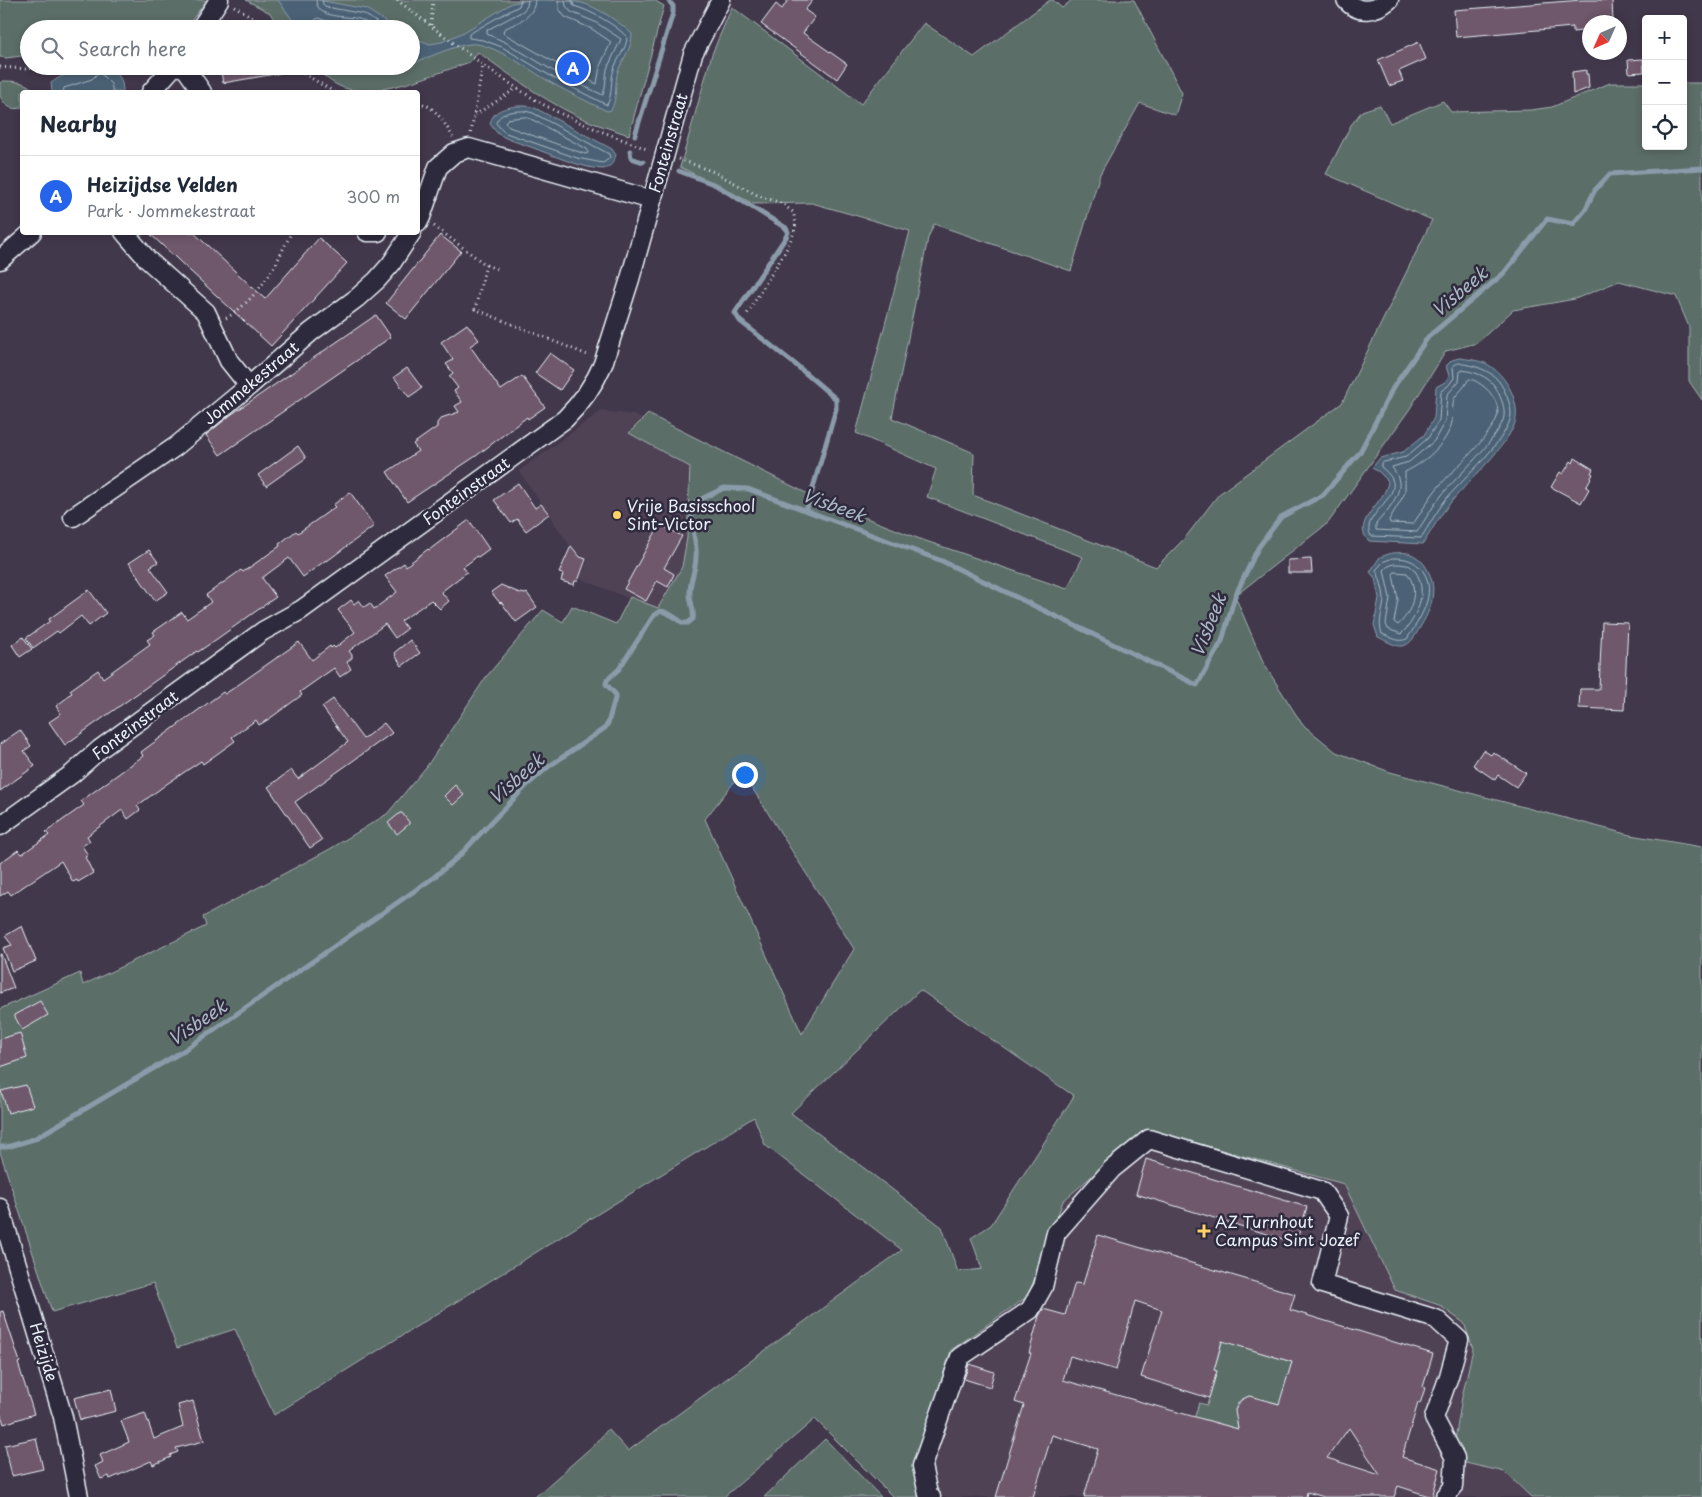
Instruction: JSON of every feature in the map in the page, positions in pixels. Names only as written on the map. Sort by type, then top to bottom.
[{"type":"street","name":"Fonteinstraat","points":[[0,826],[72,774],[100,749],[256,637],[301,610],[565,419],[574,410],[597,378],[630,279],[693,54],[722,0]]},
{"type":"street","points":[[1346,0],[1353,7],[1368,10],[1378,8],[1389,0]]},
{"type":"street","points":[[209,20],[226,2]]},
{"type":"street","points":[[153,90],[166,75]]},
{"type":"street","points":[[190,75],[201,90]]},
{"type":"street","points":[[420,217],[438,167],[454,153],[469,150],[652,200]]},
{"type":"street","points":[[0,260],[29,235]]},
{"type":"street","points":[[127,235],[148,260],[206,312],[229,362],[249,386]]},
{"type":"street","name":"Jommekestraat","points":[[73,517],[175,446],[249,386],[311,332],[357,298],[391,264],[410,235]]},
{"type":"street","points":[[931,1497],[928,1494],[922,1466],[960,1357],[1030,1310],[1043,1287],[1056,1233],[1112,1168],[1149,1139],[1322,1191],[1339,1216],[1322,1284],[1436,1319],[1459,1340],[1434,1418],[1455,1458],[1453,1487],[1445,1497]]},
{"type":"street","name":"Heizijde","points":[[0,1208],[63,1417],[79,1497]]},
{"type":"path","points":[[397,0],[474,58],[534,99],[575,121],[644,147]]},
{"type":"path","points":[[431,26],[433,0]]},
{"type":"path","points":[[226,2],[257,20]]},
{"type":"path","points":[[469,150],[483,64]]},
{"type":"path","points":[[0,67],[20,69]]},
{"type":"path","points":[[306,75],[331,90]]},
{"type":"path","points":[[474,116],[517,88]]},
{"type":"path","points":[[420,103],[424,103],[442,120],[469,150]]},
{"type":"path","points":[[676,158],[689,161],[714,172],[759,196],[781,203],[793,212],[796,223],[794,233],[785,252],[747,314]]},
{"type":"path","points":[[420,221],[486,265],[497,269]]},
{"type":"path","points":[[211,323],[234,314],[252,295],[269,275],[290,235]]},
{"type":"path","points":[[486,265],[475,309],[593,360]]},
{"type":"shaded area","name":"Vrije Basisschool Sint-Victor","points":[[601,411],[634,415],[743,478],[692,498],[687,503],[685,519],[692,550],[661,606],[655,609],[579,578],[588,561],[577,556],[519,471]]},
{"type":"shaded area","name":"AZ Turnhout Campus Sint Jozef","points":[[1266,1023],[1395,1290],[1439,1305],[1464,1323],[1473,1349],[1462,1397],[1452,1460],[1505,1472],[1531,1497],[893,1497],[958,1273],[983,1269]]},
{"type":"green space","points":[[0,0],[207,0],[192,20],[20,20],[20,56],[0,57]]},
{"type":"green space","points":[[246,0],[654,0],[664,6],[629,135],[593,123],[562,108],[533,91],[478,52],[470,62],[409,83],[377,90],[343,88],[323,75],[420,75],[420,20],[274,20],[270,13]]},
{"type":"green space","points":[[1050,0],[1053,0],[1062,8],[1072,0],[1134,0],[1182,93],[1175,115],[1140,103],[1100,174],[1071,271],[934,224],[928,238],[892,418],[974,453],[973,495],[1156,567],[1185,538],[1219,494],[1342,403],[1432,220],[1326,174],[1351,125],[1362,111],[1380,105],[1390,123],[1443,101],[1451,112],[1531,110],[1552,107],[1610,83],[1642,83],[1642,150],[1687,150],[1687,83],[1702,83],[1702,400],[1689,381],[1689,327],[1676,296],[1619,281],[1575,299],[1513,310],[1477,343],[1446,351],[1409,410],[1328,523],[1235,596],[1264,664],[1302,724],[1336,752],[1390,772],[1630,835],[1702,847],[1702,1497],[1531,1497],[1505,1472],[1452,1460],[1462,1397],[1473,1349],[1464,1323],[1439,1305],[1395,1290],[1344,1184],[1146,1129],[1063,1201],[1028,1296],[951,1350],[913,1471],[923,1497],[893,1497],[815,1419],[724,1497],[535,1497],[596,1443],[608,1429],[628,1451],[902,1250],[765,1145],[754,1117],[274,1415],[235,1329],[177,1348],[153,1283],[52,1312],[0,1152],[0,1009],[80,973],[83,985],[206,926],[203,917],[330,849],[387,814],[427,766],[486,677],[543,610],[563,622],[572,606],[616,624],[630,597],[658,608],[682,567],[687,538],[690,467],[629,433],[648,414],[818,499],[920,539],[1067,589],[1083,557],[927,497],[936,469],[856,433],[910,231],[812,203],[754,204],[680,167],[712,54],[732,7],[861,104],[924,23],[974,57]],"holes":[[[742,772],[854,949],[802,1034],[705,819]],[[920,990],[1074,1096],[991,1225],[971,1238],[982,1269],[958,1272],[942,1227],[791,1113]]]},
{"type":"green space","points":[[2,81],[15,82],[24,84],[32,90],[20,90],[20,108],[15,109],[6,105],[1,99],[0,83]]},
{"type":"green space","points":[[1226,1329],[1243,1347],[1292,1362],[1280,1404],[1249,1396],[1238,1403],[1235,1410],[1245,1431],[1202,1419],[1202,1421],[1194,1419],[1199,1403],[1207,1405],[1217,1371],[1214,1370]]},
{"type":"green space","points":[[825,1439],[881,1497],[764,1497]]},
{"type":"water","points":[[278,0],[318,0],[366,9],[383,20],[292,20]]},
{"type":"water","points":[[530,0],[582,3],[608,16],[632,34],[629,49],[618,71],[611,110],[607,111],[555,85],[513,59],[479,44],[456,47],[420,60],[420,40],[430,44],[442,42],[464,32],[512,3]]},
{"type":"water","points":[[64,75],[118,75],[123,90],[52,90],[51,83]]},
{"type":"water","points":[[517,106],[535,108],[612,149],[616,155],[613,162],[610,166],[603,169],[586,167],[498,134],[490,124],[491,119],[496,113],[504,109]]},
{"type":"water","points":[[1459,358],[1485,363],[1500,374],[1515,400],[1516,419],[1513,428],[1500,448],[1447,507],[1423,544],[1369,541],[1364,534],[1363,527],[1366,519],[1382,497],[1388,481],[1372,468],[1380,458],[1403,452],[1424,435],[1434,418],[1436,387],[1445,382],[1449,376],[1446,366],[1452,360]]},
{"type":"water","points":[[1392,553],[1408,553],[1419,559],[1429,572],[1433,589],[1428,614],[1412,639],[1403,646],[1393,644],[1378,637],[1374,625],[1379,598],[1375,578],[1370,572],[1380,557]]},
{"type":"building","points":[[788,0],[813,0],[805,10],[815,17],[803,33],[847,64],[837,79],[761,24],[776,4],[782,9]]},
{"type":"building","points":[[1582,0],[1612,0],[1613,15],[1582,15],[1582,31],[1573,32],[1573,27],[1456,37],[1454,10]]},
{"type":"building","points":[[1419,42],[1426,59],[1399,71],[1403,81],[1389,86],[1378,60]]},
{"type":"building","points":[[1642,59],[1642,72],[1629,73],[1628,60]]},
{"type":"building","points":[[1586,70],[1589,88],[1573,94],[1572,72]]},
{"type":"building","points":[[222,75],[269,75],[223,83]]},
{"type":"building","points":[[151,235],[196,235],[265,299],[319,238],[347,263],[271,346]]},
{"type":"building","points":[[440,235],[461,251],[406,319],[386,303]]},
{"type":"building","points":[[376,315],[391,337],[220,455],[206,435],[232,414]]},
{"type":"building","points":[[467,324],[479,340],[470,346],[501,390],[522,376],[545,407],[528,419],[527,417],[476,456],[407,502],[387,472],[418,451],[413,444],[437,427],[437,423],[441,418],[459,412],[455,406],[462,402],[454,391],[458,388],[449,376],[453,373],[446,364],[453,360],[441,342]]},
{"type":"building","points":[[550,353],[574,370],[560,390],[535,373]]},
{"type":"building","points":[[407,368],[422,388],[409,397],[394,377]]},
{"type":"building","points":[[298,446],[306,458],[266,486],[258,475]]},
{"type":"building","points":[[1575,458],[1593,469],[1591,473],[1593,474],[1586,487],[1589,489],[1581,503],[1551,487],[1560,472],[1563,474]]},
{"type":"building","points":[[518,483],[535,508],[541,504],[549,514],[526,531],[517,519],[511,523],[494,500]]},
{"type":"building","points":[[350,492],[374,526],[303,577],[289,558],[262,578],[276,597],[65,745],[49,722],[61,714],[56,706],[72,693],[70,690],[98,670],[103,678],[150,644],[147,640],[155,635],[153,632],[182,612],[187,619],[211,602],[206,595],[241,570],[243,572],[280,546],[279,544],[296,531],[298,533],[335,507],[333,505]]},
{"type":"building","points":[[469,520],[489,549],[478,557],[476,556],[463,567],[467,572],[441,592],[449,601],[440,609],[431,600],[401,621],[407,629],[395,638],[385,624],[349,651],[352,658],[347,662],[351,669],[340,677],[334,668],[300,692],[302,695],[269,719],[259,725],[256,720],[232,737],[235,741],[203,764],[201,761],[168,783],[137,806],[140,810],[128,819],[122,810],[87,836],[90,841],[82,846],[88,855],[85,857],[93,873],[90,875],[78,882],[77,880],[73,882],[61,861],[11,895],[8,891],[0,896],[0,863],[18,850],[22,854],[49,835],[46,832],[84,805],[81,801],[143,756],[141,752],[223,692],[225,694],[299,642],[312,660],[330,646],[335,648],[355,632],[338,610],[351,600],[354,604],[359,600],[364,607],[370,603],[374,609],[397,592],[385,576],[404,563],[406,566]]},
{"type":"building","points":[[660,524],[682,536],[664,568],[674,574],[668,587],[657,581],[646,601],[624,589]]},
{"type":"building","points":[[571,546],[580,557],[586,559],[578,581],[575,581],[574,585],[561,581],[563,574],[559,573]]},
{"type":"building","points":[[149,550],[158,562],[150,567],[168,592],[155,601],[129,563]]},
{"type":"building","points":[[1311,559],[1312,573],[1288,573],[1288,560]]},
{"type":"building","points":[[501,585],[517,592],[527,593],[537,607],[516,622],[491,592]]},
{"type":"building","points":[[89,590],[106,613],[89,626],[81,616],[59,633],[57,631],[33,648],[26,638]]},
{"type":"building","points":[[1602,622],[1628,623],[1624,710],[1579,708],[1580,689],[1599,689]]},
{"type":"building","points":[[23,637],[32,649],[20,657],[12,645]]},
{"type":"building","points":[[410,640],[420,653],[402,666],[395,652]]},
{"type":"building","points":[[333,699],[363,739],[384,723],[392,733],[295,802],[322,840],[310,848],[268,787],[291,770],[298,779],[348,742],[322,707]]},
{"type":"building","points":[[20,730],[31,746],[24,751],[35,766],[0,791],[0,744]]},
{"type":"building","points":[[1483,750],[1491,755],[1493,752],[1526,773],[1516,787],[1498,775],[1495,780],[1473,765]]},
{"type":"building","points":[[455,785],[464,795],[453,805],[444,796]]},
{"type":"building","points":[[402,813],[409,824],[397,834],[388,823]]},
{"type":"building","points":[[22,926],[36,961],[12,971],[3,948],[12,945],[5,936]]},
{"type":"building","points":[[0,954],[14,988],[0,993]]},
{"type":"building","points":[[40,1001],[48,1015],[22,1030],[14,1015]]},
{"type":"building","points":[[20,1033],[27,1058],[0,1067],[0,1039]]},
{"type":"building","points":[[26,1085],[33,1106],[8,1113],[1,1091]]},
{"type":"building","points":[[1146,1159],[1307,1207],[1296,1243],[1136,1194]]},
{"type":"building","points":[[1098,1235],[1295,1294],[1290,1310],[1433,1354],[1423,1387],[1425,1388],[1420,1404],[1418,1403],[1402,1457],[1440,1469],[1432,1497],[1398,1486],[1394,1497],[1324,1497],[1307,1492],[1306,1497],[1084,1497],[1098,1449],[1052,1435],[1033,1497],[996,1497],[1024,1405],[1015,1402],[1031,1353],[1029,1353],[1039,1316],[1043,1309],[1065,1315],[1075,1283],[1083,1284]],"holes":[[[1135,1301],[1162,1310],[1141,1377],[1209,1398],[1217,1371],[1214,1370],[1222,1341],[1292,1362],[1279,1404],[1249,1396],[1241,1400],[1235,1410],[1238,1429],[1063,1380],[1070,1356],[1116,1370]],[[1349,1428],[1380,1475],[1327,1458]]]},
{"type":"building","points":[[3,1311],[20,1362],[18,1363],[34,1414],[4,1424],[0,1412],[0,1312]]},
{"type":"building","points":[[969,1364],[994,1372],[990,1387],[964,1379]]},
{"type":"building","points":[[111,1389],[116,1411],[80,1420],[74,1398]]},
{"type":"building","points":[[193,1401],[204,1441],[176,1448],[178,1452],[153,1465],[151,1461],[110,1479],[109,1476],[101,1479],[95,1466],[103,1462],[100,1455],[129,1442],[121,1421],[145,1413],[154,1439],[183,1427],[178,1405]]},
{"type":"building","points":[[36,1438],[43,1469],[12,1476],[5,1445]]},
{"type":"waterway","points":[[635,135],[673,13],[673,6],[668,0]]},
{"type":"waterway","points":[[630,151],[631,158],[643,162]]},
{"type":"waterway","name":"Visbeek","points":[[0,1147],[7,1147],[34,1139],[183,1051],[433,878],[459,856],[527,785],[548,767],[605,728],[616,695],[606,684],[607,680],[619,669],[654,615],[660,611],[664,612],[683,623],[688,623],[693,619],[690,595],[696,557],[692,523],[695,502],[724,488],[748,489],[942,561],[1197,685],[1222,641],[1235,596],[1258,548],[1281,517],[1323,495],[1360,452],[1393,388],[1428,337],[1504,273],[1547,219],[1573,224],[1585,210],[1595,190],[1610,174],[1702,168]]},
{"type":"waterway","points":[[679,171],[716,185],[786,228],[788,232],[735,313],[740,321],[836,399],[836,409],[807,508]]},
{"type":"place","name":"Heizijdse Velden","points":[[573,68]]},
{"type":"place","name":"Vrije Basisschool Sint-Victor","points":[[617,515]]},
{"type":"place","name":"AZ Turnhout Campus Sint Jozef","points":[[1204,1231]]}]
